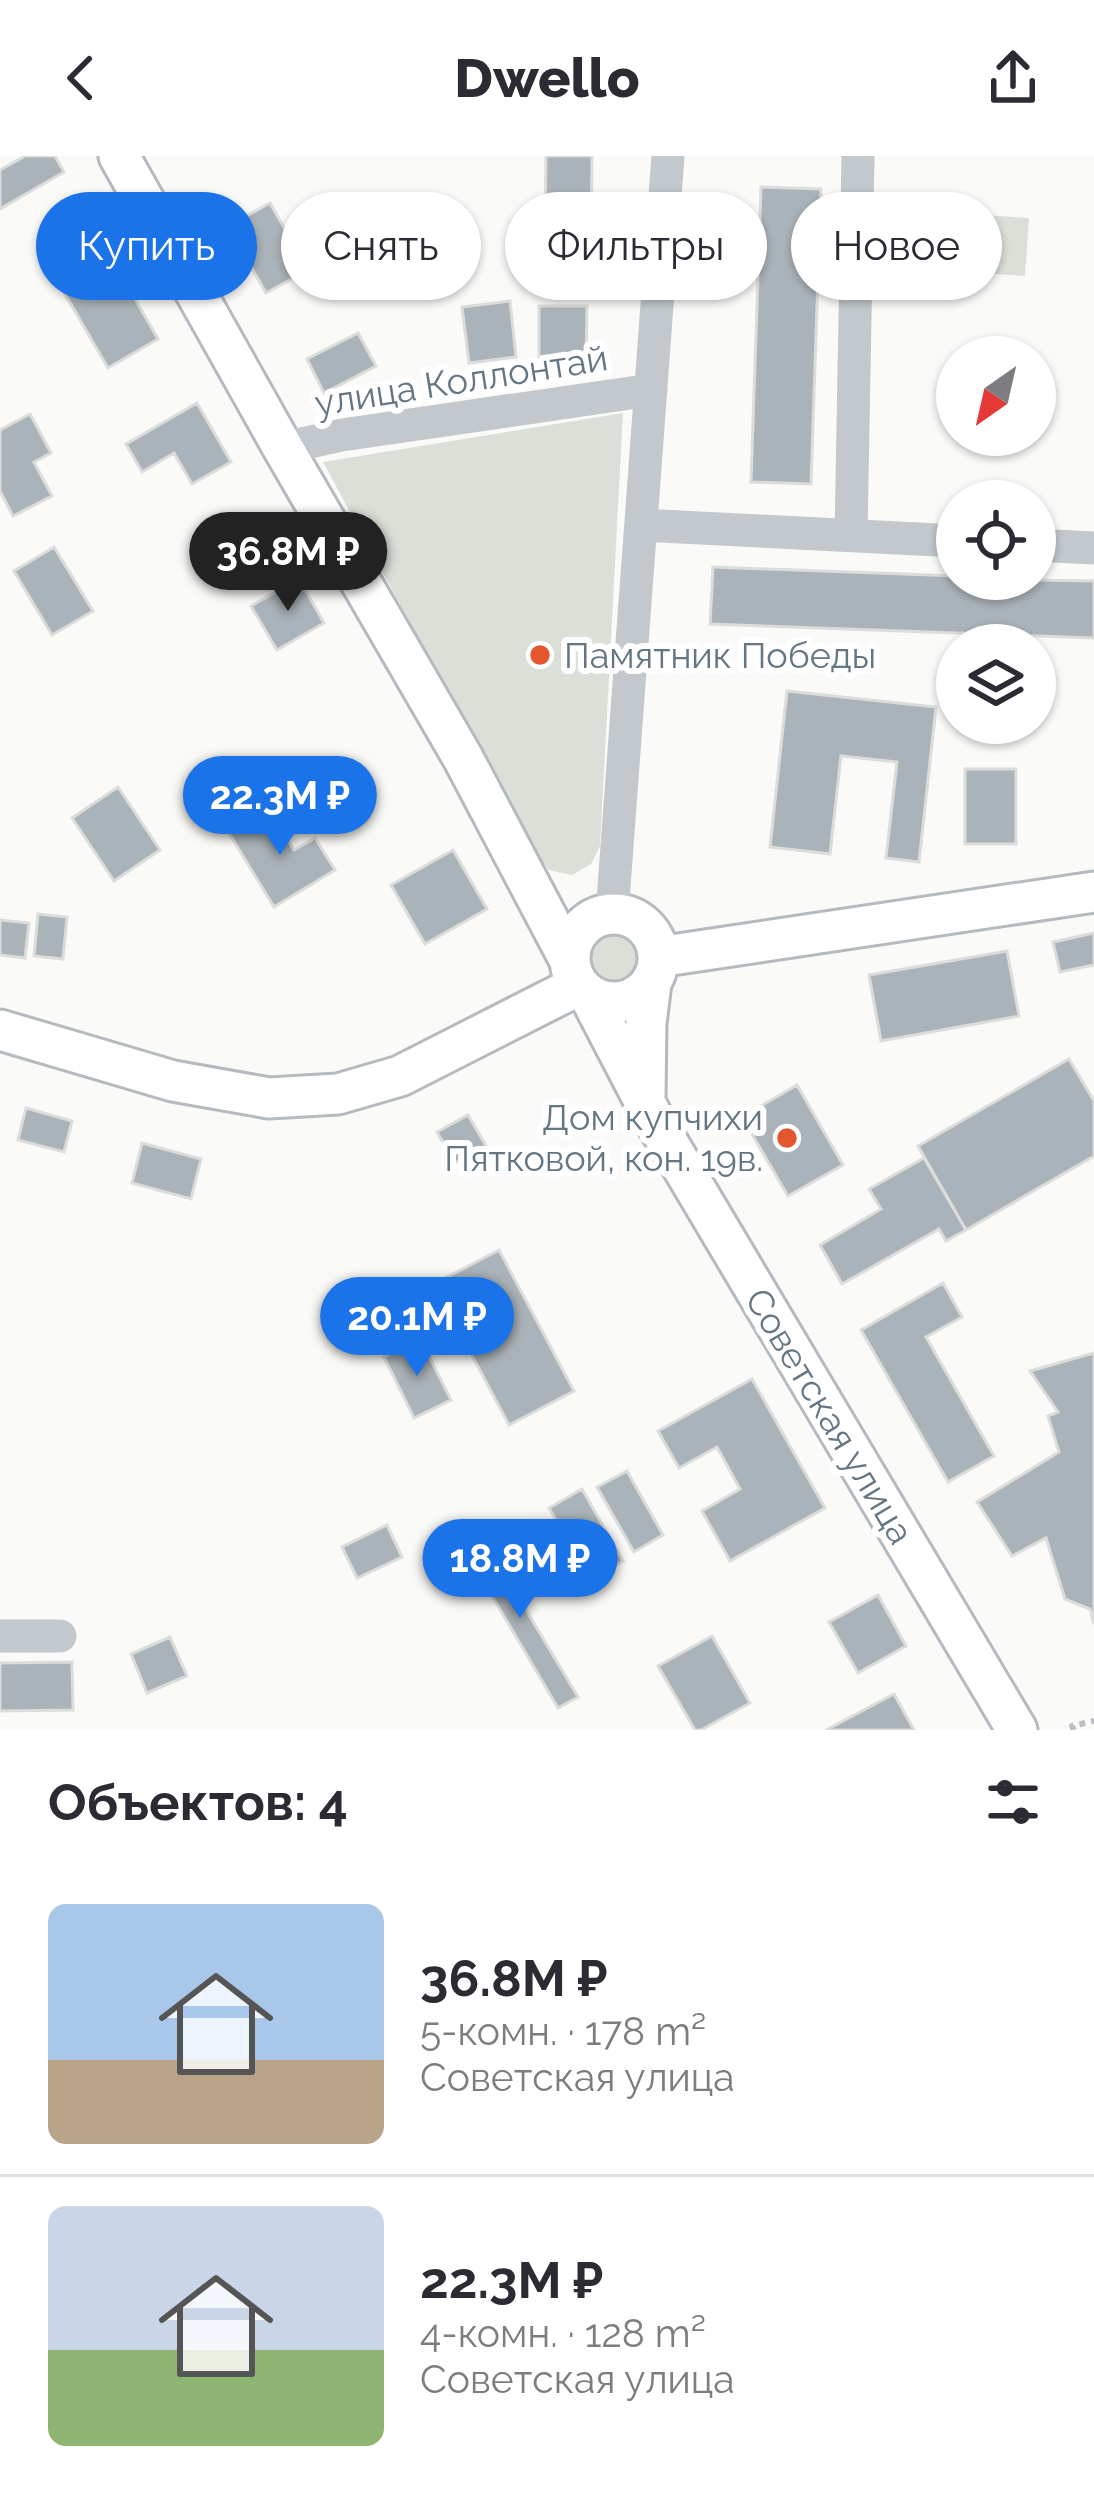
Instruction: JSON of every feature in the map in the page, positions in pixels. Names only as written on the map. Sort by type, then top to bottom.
[{"type":"main road","name":"Советская улица","points":[[118,156],[463,758],[645,1102],[1017,1730]]},
{"type":"main road","points":[[530,883],[574,909],[626,915],[649,931],[654,970],[641,993],[629,1000],[601,1001],[579,980],[577,933],[587,922],[606,915]]},
{"type":"main road","points":[[654,970],[1094,892]]},
{"type":"main road","name":"Советская улица","points":[[645,1102],[644,1042],[654,970]]},
{"type":"main road","points":[[0,1030],[172,1081],[268,1098],[338,1094],[400,1076],[579,980]]},
{"type":"street","points":[[606,915],[668,156]]},
{"type":"street","points":[[851,535],[858,156]]},
{"type":"street","name":"улица Коллонтай","points":[[283,448],[342,435],[651,390]]},
{"type":"street","points":[[641,525],[936,540]]},
{"type":"street","points":[[1056,543],[1094,538]]},
{"type":"street","points":[[0,1636],[60,1636]]},
{"type":"path","points":[[1074,1730],[1072,1726],[1094,1721]]},
{"type":"shaded area","points":[[1002,216],[1029,218],[1025,276],[1002,275]]},
{"type":"shaded area","points":[[623,413],[600,846],[591,864],[572,875],[549,870],[531,847],[323,462]]},
{"type":"shaded area","points":[[614,935],[631,942],[638,959],[631,976],[614,983],[597,976],[590,959],[597,942]]},
{"type":"building","points":[[25,156],[55,156],[64,172],[0,209],[0,170]]},
{"type":"building","points":[[546,156],[592,156],[592,192],[546,192]]},
{"type":"building","points":[[761,187],[821,189],[791,192],[791,300],[817,300],[811,484],[751,482],[757,300],[767,300],[767,192],[761,192]]},
{"type":"building","points":[[270,203],[281,222],[281,285],[266,293],[257,277],[257,210]]},
{"type":"building","points":[[68,300],[136,300],[158,339],[108,368]]},
{"type":"building","points":[[510,301],[516,357],[469,363],[462,307]]},
{"type":"building","points":[[539,306],[587,306],[586,357],[539,357]]},
{"type":"building","points":[[358,333],[376,366],[324,393],[307,359]]},
{"type":"building","points":[[197,403],[231,462],[192,484],[174,453],[142,472],[126,444]]},
{"type":"building","points":[[30,414],[51,453],[34,462],[52,496],[13,516],[0,491],[0,430]]},
{"type":"building","points":[[54,547],[93,611],[52,635],[14,571]]},
{"type":"building","points":[[713,567],[936,575],[936,600],[1056,600],[1056,580],[1094,581],[1094,638],[1056,637],[1056,624],[936,624],[936,632],[710,624]]},
{"type":"building","points":[[299,579],[324,623],[277,650],[251,606]]},
{"type":"building","points":[[787,691],[936,707],[919,862],[886,858],[897,762],[841,756],[830,854],[770,847]]},
{"type":"building","points":[[965,769],[1016,769],[1016,844],[965,844]]},
{"type":"building","points":[[118,787],[160,850],[114,881],[72,818]]},
{"type":"building","points":[[269,809],[294,850],[315,838],[335,870],[274,907],[229,833]]},
{"type":"building","points":[[453,850],[487,909],[425,944],[391,885]]},
{"type":"building","points":[[38,914],[67,917],[63,959],[34,956]]},
{"type":"building","points":[[0,920],[29,923],[25,958],[0,955]]},
{"type":"building","points":[[1094,933],[1094,965],[1060,972],[1053,942]]},
{"type":"building","points":[[1007,951],[1019,1016],[881,1041],[869,975]]},
{"type":"building","points":[[1069,1059],[1094,1101],[1094,1156],[966,1230],[918,1146]]},
{"type":"building","points":[[797,1085],[843,1165],[788,1196],[742,1117]]},
{"type":"building","points":[[26,1108],[72,1121],[64,1152],[18,1140]]},
{"type":"building","points":[[468,1115],[486,1146],[455,1163],[437,1132]]},
{"type":"building","points":[[142,1143],[201,1159],[191,1199],[132,1183]]},
{"type":"building","points":[[924,1158],[966,1230],[946,1241],[939,1229],[842,1284],[820,1245],[881,1209],[869,1189]]},
{"type":"building","points":[[499,1250],[574,1391],[509,1425],[434,1284]]},
{"type":"building","points":[[943,1283],[962,1317],[926,1337],[994,1456],[948,1482],[861,1330]]},
{"type":"building","points":[[421,1340],[451,1400],[414,1418],[384,1357]]},
{"type":"building","points":[[1094,1353],[1094,1624],[1090,1609],[1065,1599],[1046,1538],[1012,1556],[977,1502],[1059,1452],[1048,1416],[1058,1412],[1030,1371]]},
{"type":"building","points":[[752,1379],[825,1508],[730,1561],[702,1511],[740,1489],[717,1447],[679,1468],[658,1431]]},
{"type":"building","points":[[627,1471],[663,1535],[634,1552],[597,1487]]},
{"type":"building","points":[[582,1489],[623,1561],[590,1579],[549,1508]]},
{"type":"building","points":[[387,1525],[402,1557],[357,1578],[342,1547]]},
{"type":"building","points":[[480,1533],[578,1697],[558,1708],[461,1543]]},
{"type":"building","points":[[878,1595],[906,1646],[858,1673],[829,1622]]},
{"type":"building","points":[[712,1636],[750,1703],[695,1730],[658,1666]]},
{"type":"building","points":[[170,1637],[187,1676],[147,1693],[131,1654]]},
{"type":"building","points":[[72,1662],[73,1710],[0,1711],[0,1663]]},
{"type":"building","points":[[894,1694],[914,1730],[826,1730]]},
{"type":"place","name":"Памятник Победы","points":[[540,655]]},
{"type":"place","name":"Дом купчихи Пятковой, кон. 19в.","points":[[787,1138]]}]
